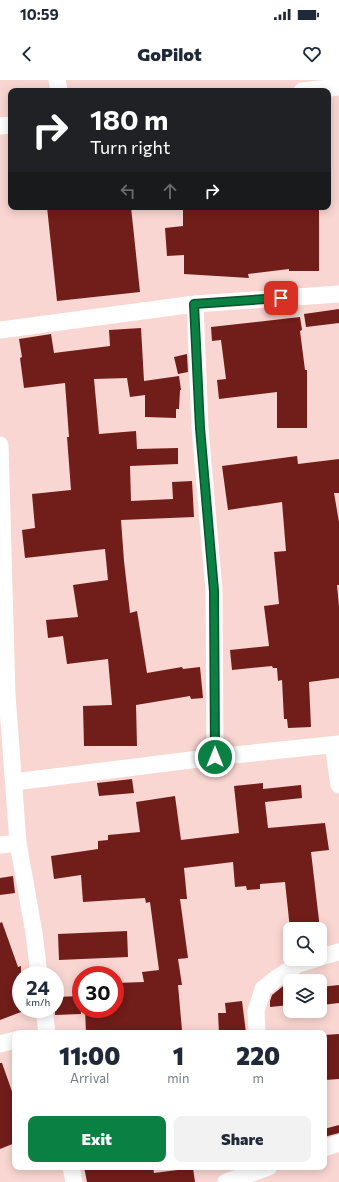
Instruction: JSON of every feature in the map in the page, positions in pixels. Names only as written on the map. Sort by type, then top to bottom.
[{"type":"street","points":[[0,330],[194,304],[339,294]]},
{"type":"street","points":[[194,304],[200,428],[214,591],[215,757]]},
{"type":"street","points":[[0,445],[7,696],[18,843],[34,933],[38,966]]},
{"type":"street","points":[[14,782],[215,757],[336,745],[339,786]]},
{"type":"street","points":[[0,845],[18,843]]},
{"type":"street","points":[[327,955],[339,952]]},
{"type":"street","points":[[257,1030],[256,1011],[263,989],[295,966]]},
{"type":"street","points":[[44,1018],[44,1030]]},
{"type":"street","points":[[0,1044],[12,1041]]},
{"type":"street","points":[[327,1147],[339,1143]]},
{"type":"street","points":[[72,1170],[74,1182]]},
{"type":"street","points":[[226,1182],[260,1170]]},
{"type":"building","points":[[47,210],[131,210],[140,292],[57,301]]},
{"type":"building","points":[[183,210],[319,210],[319,271],[289,271],[289,269],[248,274],[249,278],[184,274],[184,255],[167,256],[165,228],[183,226]]},
{"type":"building","points":[[339,309],[339,323],[306,327],[304,314]]},
{"type":"building","points":[[300,317],[302,330],[300,331],[305,370],[307,370],[307,428],[277,428],[277,392],[219,399],[217,380],[226,379],[221,340],[212,341],[211,327]]},
{"type":"building","points":[[141,328],[144,381],[179,376],[181,390],[179,409],[176,409],[176,418],[145,417],[145,395],[130,397],[127,378],[94,379],[99,434],[136,431],[137,449],[178,448],[178,464],[130,466],[131,501],[173,499],[172,482],[192,481],[194,517],[121,520],[130,613],[137,611],[147,673],[182,667],[183,669],[200,667],[203,698],[191,699],[190,696],[136,705],[137,746],[84,746],[83,706],[112,705],[108,659],[67,664],[63,636],[48,638],[46,620],[78,617],[73,585],[108,580],[105,549],[25,558],[22,530],[35,528],[32,494],[71,490],[65,383],[24,388],[19,339],[51,334],[54,353],[110,346],[109,330]]},
{"type":"building","points":[[187,354],[188,372],[178,374],[174,357]]},
{"type":"building","points":[[297,456],[298,464],[339,459],[339,493],[334,493],[339,522],[339,585],[337,585],[339,607],[339,678],[309,682],[311,727],[288,728],[287,719],[284,719],[282,680],[278,681],[277,668],[273,668],[272,666],[232,670],[230,650],[269,646],[264,606],[279,604],[274,552],[286,551],[282,502],[228,510],[222,466]]},
{"type":"building","points":[[132,779],[134,793],[99,796],[97,783]]},
{"type":"building","points":[[263,783],[263,789],[301,785],[302,798],[265,802],[268,828],[325,823],[329,850],[311,852],[319,922],[289,922],[285,882],[260,884],[260,889],[247,890],[246,886],[235,887],[233,862],[184,868],[187,899],[180,899],[188,958],[178,959],[182,985],[178,985],[182,1030],[86,1030],[85,1018],[124,1018],[124,983],[144,982],[142,972],[159,970],[150,902],[146,903],[145,898],[83,902],[81,875],[54,879],[51,856],[98,849],[98,841],[108,840],[108,835],[140,832],[136,802],[175,796],[181,840],[239,833],[234,786]]},
{"type":"building","points":[[13,876],[15,893],[0,895],[0,878]]},
{"type":"building","points":[[2,922],[18,966],[12,966],[12,1015],[0,1020],[0,923]]},
{"type":"building","points":[[127,931],[128,957],[59,960],[58,934]]},
{"type":"building","points":[[339,985],[339,1003],[327,1004],[327,986]]},
{"type":"building","points":[[283,986],[283,1006],[270,1007],[272,995]]},
{"type":"building","points":[[72,996],[72,1014],[64,1015],[64,997]]},
{"type":"building","points":[[242,1001],[246,1030],[219,1030],[218,1013],[226,1013],[225,1003]]},
{"type":"building","points":[[339,1034],[339,1079],[327,1080],[327,1035]]},
{"type":"building","points":[[0,1063],[2,1063],[12,1091],[12,1144],[0,1149]]},
{"type":"building","points":[[339,1125],[339,1133],[327,1136],[327,1128]]},
{"type":"building","points":[[85,1170],[154,1170],[154,1173],[177,1170],[193,1170],[195,1182],[87,1182]]},
{"type":"route","points":[[215,757],[214,591],[200,428],[194,304],[281,298]]}]
